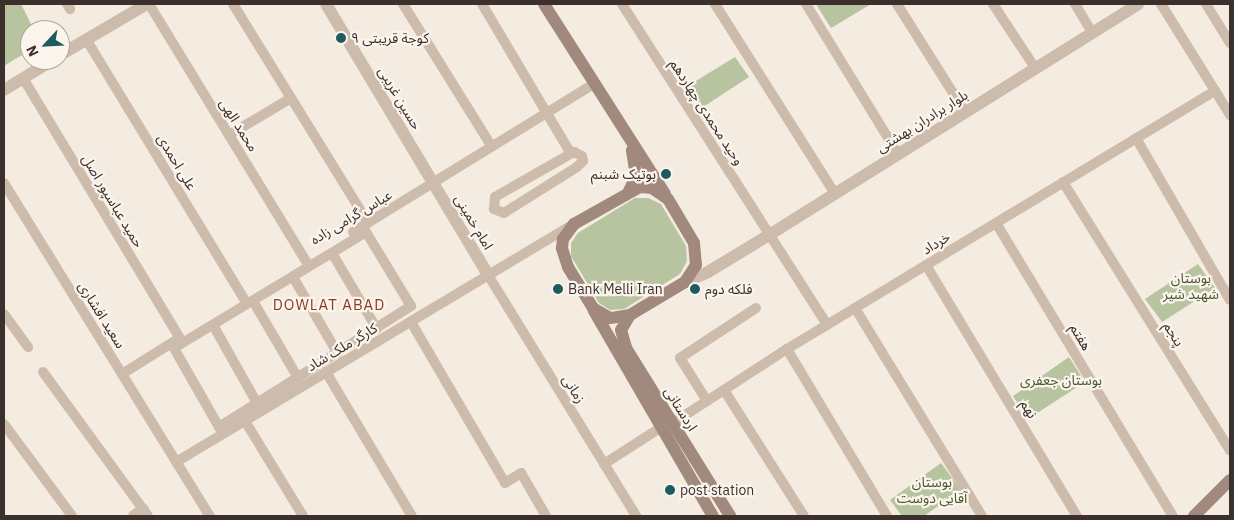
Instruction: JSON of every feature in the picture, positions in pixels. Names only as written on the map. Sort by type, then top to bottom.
[{"type":"main road","points":[[544,4],[668,200],[694,243],[697,258],[692,275],[685,282],[630,315],[610,318],[593,308],[564,258],[563,239],[574,224],[630,191],[652,188],[668,200]]},
{"type":"main road","points":[[630,140],[636,168],[630,191]]},
{"type":"main road","name":"اردستانی","points":[[593,308],[613,344],[666,425],[730,516]]},
{"type":"main road","name":"اردستانی","points":[[630,315],[621,330],[626,348],[713,516]]},
{"type":"main road","points":[[1194,516],[1230,480]]},
{"type":"street","points":[[70,49],[148,4]]},
{"type":"street","name":"محمد الهی","points":[[148,4],[306,261]]},
{"type":"street","points":[[233,4],[368,223]]},
{"type":"street","name":"حسین غریبی","points":[[326,4],[434,183]]},
{"type":"street","points":[[403,4],[492,147]]},
{"type":"street","points":[[482,4],[549,112],[571,154]]},
{"type":"street","name":"وحید محمدی چهاردهم","points":[[622,4],[827,325]]},
{"type":"street","points":[[715,4],[835,194]]},
{"type":"street","points":[[806,4],[898,154]]},
{"type":"street","points":[[898,4],[965,112]]},
{"type":"street","points":[[993,4],[1034,68]]},
{"type":"street","points":[[1075,4],[1092,32]]},
{"type":"street","name":"بلوار برادران بهشتی","points":[[685,282],[722,264],[1138,4]]},
{"type":"street","points":[[1161,4],[1230,115]]},
{"type":"street","points":[[1206,4],[1230,43]]},
{"type":"street","name":"علی احمدی","points":[[86,39],[298,378]]},
{"type":"street","points":[[4,90],[36,70]]},
{"type":"street","name":"حمید عباسپور اصل","points":[[23,78],[180,338]]},
{"type":"street","name":"عباس گرامی زاده","points":[[122,374],[180,338],[249,300],[306,261],[594,84]]},
{"type":"street","name":"خرداد","points":[[604,464],[787,349],[1215,90]]},
{"type":"street","points":[[229,135],[291,98]]},
{"type":"street","points":[[1136,138],[1230,300]]},
{"type":"street","points":[[578,152],[582,156],[583,161],[577,168],[504,213],[494,209],[495,197],[571,154],[578,152]]},
{"type":"street","name":"پنجم","points":[[1064,182],[1230,450]]},
{"type":"street","name":"سعید افشاری","points":[[4,183],[210,516]]},
{"type":"street","name":"امام خمینی","points":[[434,183],[488,276]]},
{"type":"street","name":"هفتم","points":[[996,222],[1173,516]]},
{"type":"street","name":"کارگر ملک شاد","points":[[176,462],[245,421],[329,367],[410,322],[574,224]]},
{"type":"street","points":[[366,232],[411,306],[338,354],[329,367],[298,378],[219,426],[174,348],[213,325],[249,300],[293,277],[366,232]]},
{"type":"street","points":[[332,253],[377,329]]},
{"type":"street","points":[[697,258],[703,262],[722,264]]},
{"type":"street","name":"نهم","points":[[926,265],[1077,516]]},
{"type":"street","name":"زمانی","points":[[488,276],[636,516]]},
{"type":"street","points":[[293,277],[338,354]]},
{"type":"street","points":[[707,401],[680,358],[756,308]]},
{"type":"street","points":[[855,308],[982,516]]},
{"type":"street","points":[[4,314],[28,347]]},
{"type":"street","points":[[410,322],[505,483],[521,473],[546,516]]},
{"type":"street","points":[[213,325],[257,403]]},
{"type":"street","points":[[787,349],[887,516]]},
{"type":"street","points":[[329,367],[412,516]]},
{"type":"street","points":[[43,372],[141,514]]},
{"type":"street","points":[[724,390],[804,516]]},
{"type":"street","points":[[245,421],[303,516]]},
{"type":"street","points":[[4,424],[72,516]]},
{"type":"green space","points":[[4,4],[21,4],[29,20],[20,20],[20,56],[4,66]]},
{"type":"green space","points":[[820,4],[871,4],[831,28],[817,6]]},
{"type":"green space","points":[[735,57],[749,77],[700,109],[686,87]]},
{"type":"green space","points":[[635,198],[648,198],[661,204],[686,246],[687,261],[680,274],[624,309],[610,310],[599,303],[571,256],[571,243],[578,233]]},
{"type":"green space","name":"بوستان شهید شیر","points":[[1198,264],[1215,288],[1162,322],[1145,299]]},
{"type":"green space","name":"بوستان جعفری","points":[[1069,357],[1085,382],[1028,419],[1013,396]]},
{"type":"green space","name":"بوستان آقایی دوست","points":[[941,463],[961,490],[924,516],[902,516],[890,500]]},
{"type":"place","name":"۹ کوجة قریبتی","points":[[341,38]]},
{"type":"place","name":"بوتیک شبنم","points":[[666,174]]},
{"type":"place","name":"Bank Melli Iran","points":[[558,289]]},
{"type":"place","name":"فلکه دوم","points":[[695,289]]},
{"type":"place","name":"post station","points":[[670,490]]},
{"type":"district","name":"DOWLAT ABAD","points":[[329,305]]}]
